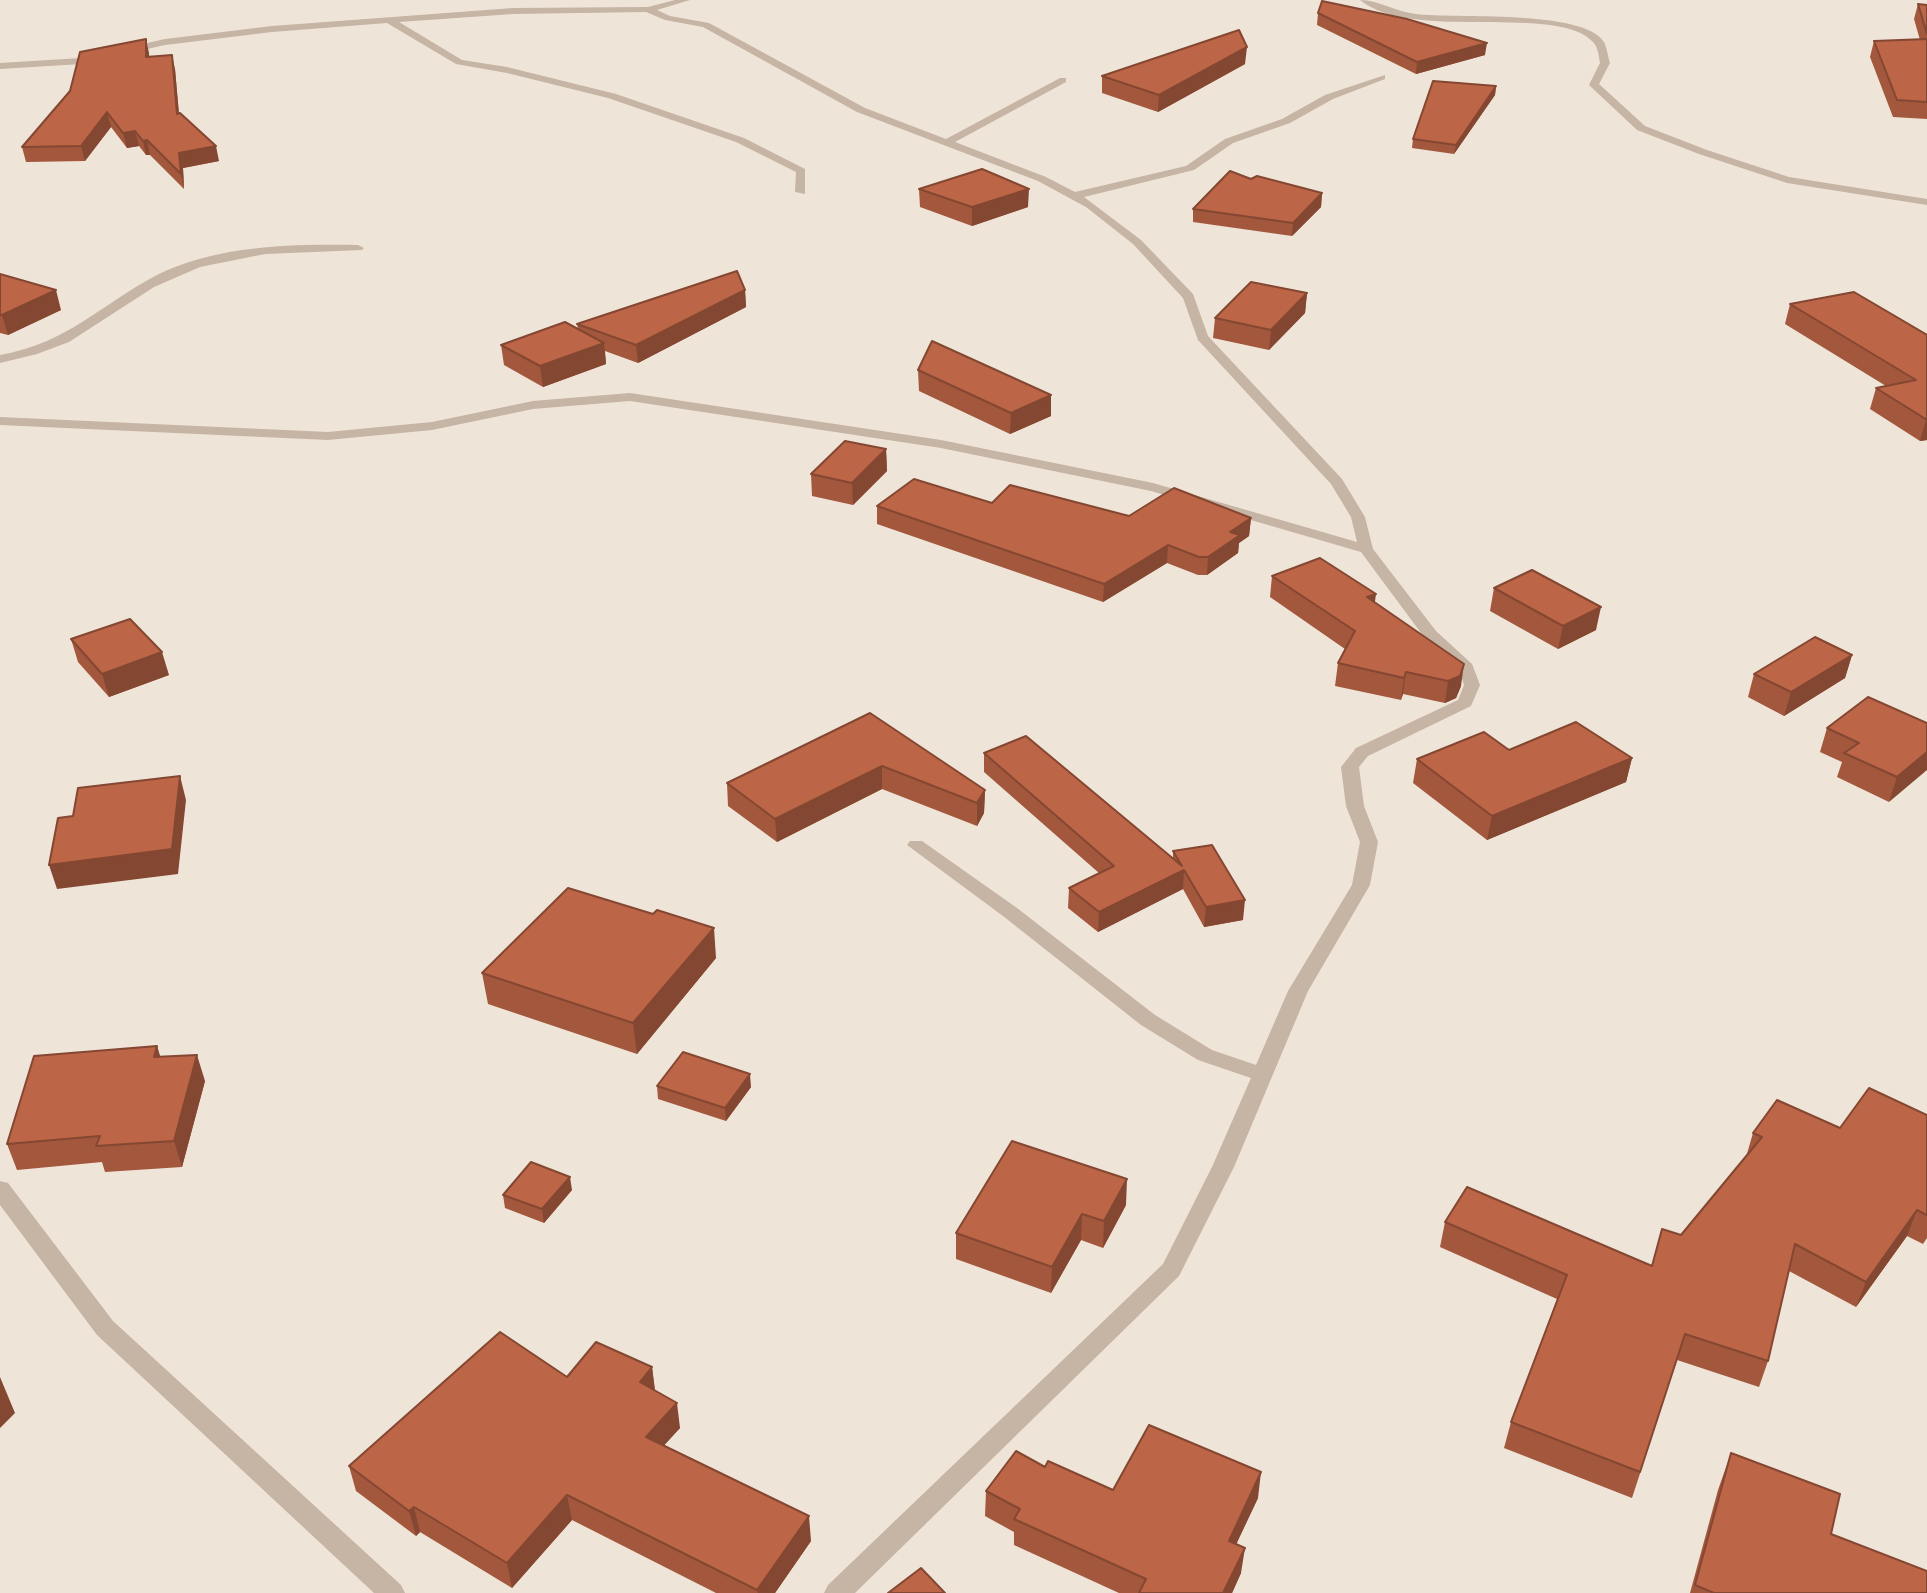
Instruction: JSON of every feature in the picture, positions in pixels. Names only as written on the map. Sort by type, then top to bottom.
[{"type":"street","points":[[632,0],[668,18],[706,24],[860,110],[1042,179],[1090,205],[1137,242],[1189,297],[1202,337],[1337,482],[1358,517],[1366,549],[1430,634],[1466,667],[1472,685],[1465,703],[1362,752],[1350,768],[1354,806],[1370,842],[1361,885],[1298,991],[1223,1167],[1171,1270],[837,1593]]},
{"type":"street","points":[[0,66],[80,61],[205,37],[513,10],[647,9],[687,0]]},
{"type":"street","points":[[1364,0],[1373,8],[1399,15],[1522,22],[1581,29],[1599,42],[1605,63],[1594,85],[1641,128],[1787,180],[1927,202]]},
{"type":"street","points":[[388,20],[459,62],[508,70],[612,96],[740,140],[801,172],[801,192]]},
{"type":"street","points":[[1074,196],[1190,168],[1229,141],[1286,121],[1329,97],[1382,77]]},
{"type":"street","points":[[948,142],[1012,110],[1063,80]]},
{"type":"street","points":[[0,359],[32,353],[60,341],[83,329],[125,298],[175,271],[268,251],[358,248]]},
{"type":"street","points":[[0,421],[328,436],[432,426],[533,405],[630,397],[941,444],[1153,487],[1366,549]]},
{"type":"street","points":[[916,845],[1010,912],[1147,1020],[1205,1055],[1263,1075]]},
{"type":"street","points":[[0,1189],[105,1328],[392,1593]]},
{"type":"building","points":[[1322,1],[1407,19],[1487,43],[1417,62],[1318,13]]},
{"type":"building","points":[[1918,4],[1927,5],[1927,34]]},
{"type":"building","points":[[1239,30],[1247,47],[1159,95],[1102,76]]},
{"type":"building","points":[[146,39],[146,57],[172,55],[177,114],[180,113],[216,146],[179,153],[181,174],[135,131],[123,133],[107,112],[81,146],[22,147],[70,91],[80,52]]},
{"type":"building","points":[[1927,39],[1927,102],[1897,100],[1874,41]]},
{"type":"building","points":[[1433,81],[1496,86],[1456,145],[1413,139]]},
{"type":"building","points":[[982,169],[1029,189],[972,207],[919,189]]},
{"type":"building","points":[[1230,171],[1251,179],[1257,176],[1322,193],[1293,223],[1193,209]]},
{"type":"building","points":[[737,271],[745,290],[636,345],[577,324]]},
{"type":"building","points":[[0,274],[56,290],[0,315]]},
{"type":"building","points":[[1251,282],[1307,293],[1271,330],[1215,318]]},
{"type":"building","points":[[1854,292],[1927,335],[1927,420],[1876,388],[1916,380],[1790,304]]},
{"type":"building","points":[[565,322],[604,343],[540,366],[501,345]]},
{"type":"building","points":[[932,341],[1051,395],[1011,413],[918,370]]},
{"type":"building","points":[[845,441],[886,449],[852,483],[811,474]]},
{"type":"building","points":[[914,479],[992,503],[1010,485],[1129,516],[1174,488],[1251,518],[1230,532],[1240,535],[1208,557],[1199,557],[1168,545],[1104,584],[877,506]]},
{"type":"building","points":[[1320,558],[1376,594],[1367,597],[1464,664],[1460,676],[1448,681],[1406,672],[1404,678],[1338,663],[1355,631],[1272,576]]},
{"type":"building","points":[[1532,570],[1601,607],[1563,626],[1494,588]]},
{"type":"building","points":[[130,619],[162,652],[102,674],[71,639]]},
{"type":"building","points":[[1815,637],[1852,655],[1791,692],[1754,674]]},
{"type":"building","points":[[1868,697],[1927,723],[1927,752],[1897,777],[1844,753],[1859,743],[1827,728]]},
{"type":"building","points":[[870,713],[985,790],[977,803],[882,766],[775,819],[727,783]]},
{"type":"building","points":[[1576,722],[1632,758],[1492,816],[1417,759],[1484,732],[1509,750]]},
{"type":"building","points":[[1026,736],[1182,866],[1173,851],[1212,845],[1245,900],[1206,907],[1184,870],[1099,912],[1069,888],[1114,866],[984,753]]},
{"type":"building","points":[[180,776],[172,849],[49,865],[58,818],[73,816],[78,788]]},
{"type":"building","points":[[568,888],[653,914],[657,910],[714,928],[633,1023],[482,973]]},
{"type":"building","points":[[157,1046],[154,1057],[197,1055],[174,1141],[96,1146],[100,1136],[7,1144],[34,1056]]},
{"type":"building","points":[[683,1052],[750,1074],[725,1108],[657,1086]]},
{"type":"building","points":[[1869,1088],[1927,1115],[1927,1215],[1917,1210],[1866,1282],[1795,1244],[1768,1361],[1685,1334],[1640,1472],[1511,1422],[1567,1275],[1445,1222],[1467,1187],[1652,1266],[1662,1229],[1681,1235],[1762,1137],[1753,1133],[1777,1100],[1840,1128]]},
{"type":"building","points":[[1012,1141],[1127,1179],[1104,1221],[1082,1214],[1052,1267],[956,1233]]},
{"type":"building","points":[[531,1162],[570,1177],[542,1209],[503,1195]]},
{"type":"building","points":[[500,1332],[567,1377],[596,1342],[652,1367],[640,1382],[677,1403],[646,1437],[809,1516],[757,1590],[567,1495],[507,1563],[414,1507],[409,1511],[349,1466]]},
{"type":"building","points":[[1149,1425],[1261,1472],[1229,1541],[1245,1548],[1223,1593],[1139,1593],[1146,1579],[1014,1519],[1020,1509],[986,1491],[1016,1451],[1045,1467],[1048,1461],[1113,1490]]},
{"type":"building","points":[[1731,1453],[1840,1494],[1831,1534],[1927,1571],[1927,1593],[1714,1593],[1695,1585]]},
{"type":"building","points":[[921,1568],[945,1593],[888,1593]]}]
